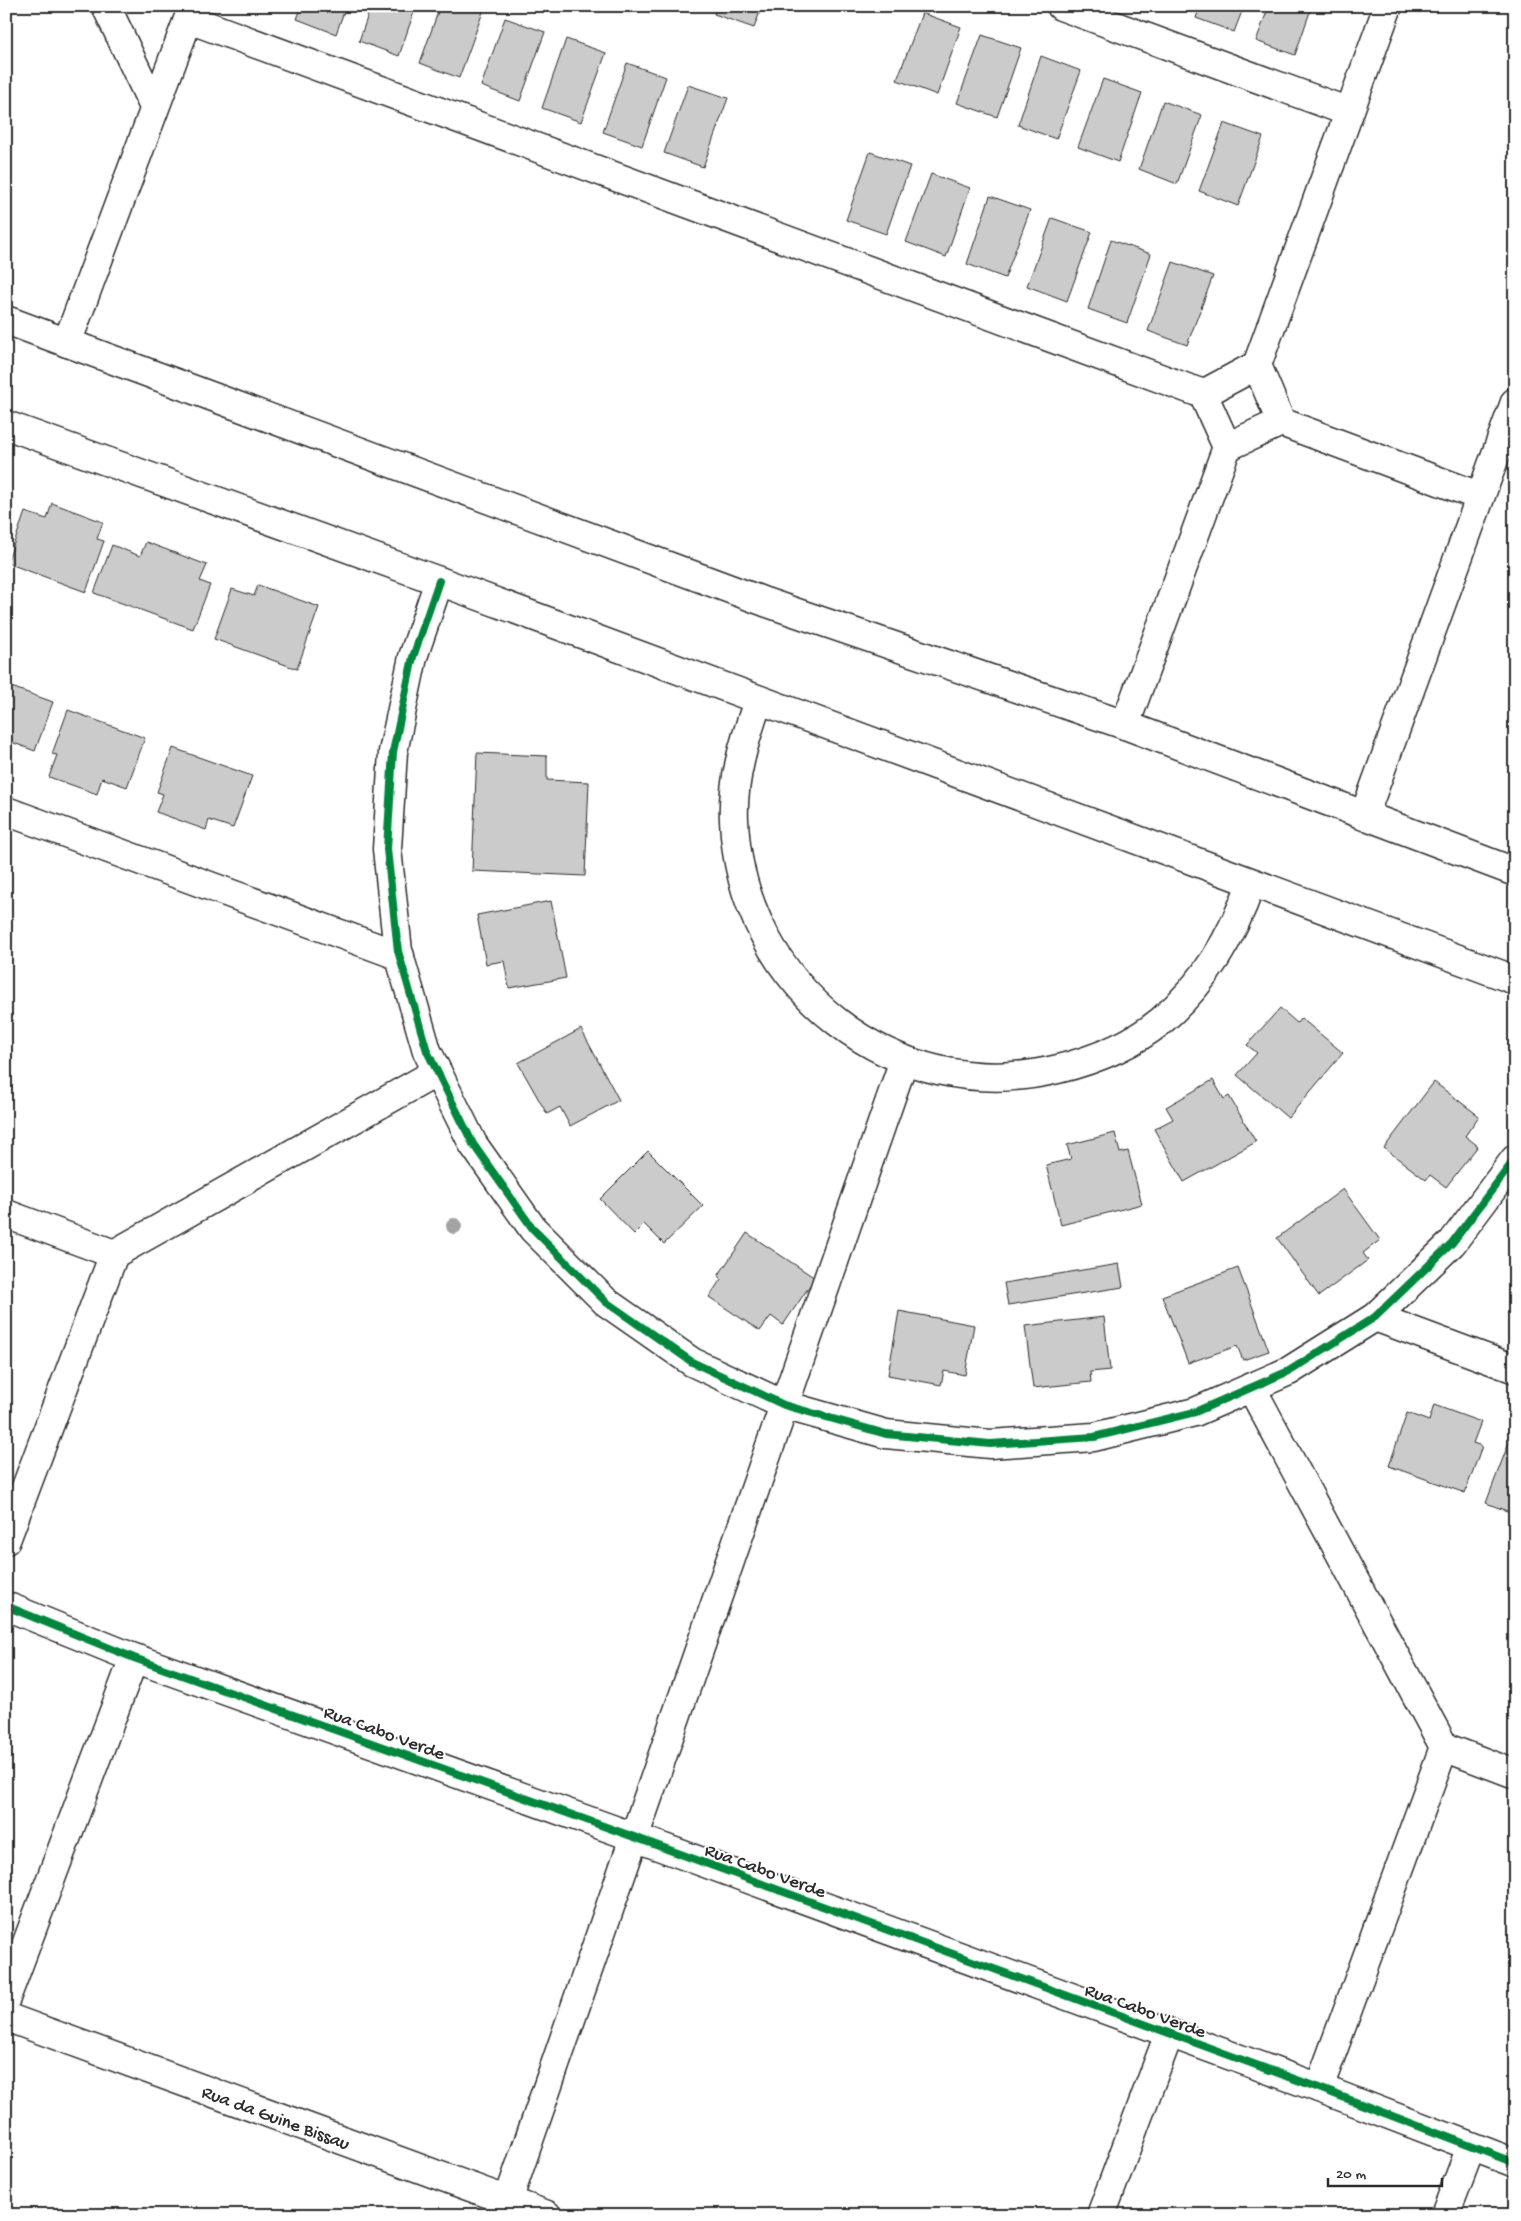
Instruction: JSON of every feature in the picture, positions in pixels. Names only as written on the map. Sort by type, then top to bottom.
[{"type":"street","points":[[106,6],[154,107]]},
{"type":"street","points":[[1061,6],[1349,112]]},
{"type":"street","points":[[1203,394],[1257,365],[1388,6]]},
{"type":"street","points":[[67,343],[191,12],[1203,394],[1227,447],[1125,725]]},
{"type":"street","points":[[6,320],[765,602],[1125,725],[1515,872]]},
{"type":"street","points":[[1257,365],[1281,422]]},
{"type":"street","points":[[1364,816],[1479,496],[1515,402]]},
{"type":"street","points":[[1227,447],[1281,422],[1479,496]]},
{"type":"street","points":[[6,424],[439,581],[1251,884],[1515,980]]},
{"type":"street","points":[[439,581],[413,657],[393,752],[387,849],[400,956],[427,1051],[472,1144],[532,1229],[606,1302],[692,1362],[784,1405],[886,1434],[990,1444],[1094,1437],[1195,1412],[1290,1371],[1375,1317],[1452,1243],[1515,1159]]},
{"type":"street","points":[[758,701],[736,777],[733,819],[738,864],[750,906],[770,947],[795,984],[827,1016],[864,1041],[904,1060],[948,1073],[992,1077],[1037,1074],[1081,1064],[1122,1046],[1159,1022],[1192,991],[1219,956],[1239,916],[1251,884]]},
{"type":"street","points":[[6,811],[400,956]]},
{"type":"street","points":[[505,2208],[904,1060]]},
{"type":"street","points":[[6,1540],[114,1254],[437,1072]]},
{"type":"street","points":[[6,1214],[114,1254]]},
{"type":"street","points":[[1375,1317],[1515,1369]]},
{"type":"street","points":[[1251,1388],[1444,1747],[1515,1774]]},
{"type":"street","name":"Rua Cabo Verde","points":[[6,1606],[134,1658],[634,1837],[1319,2088],[1515,2163]]},
{"type":"street","points":[[6,1998],[134,1658]]},
{"type":"street","points":[[1319,2088],[1444,1747]]},
{"type":"street","name":"Rua da Guine Bissau","points":[[6,2016],[505,2208],[547,2215]]},
{"type":"street","points":[[1101,2215],[1169,2034]]},
{"type":"street","points":[[1445,2215],[1471,2147]]},
{"type":"building","points":[[302,6],[346,6],[336,34],[297,19]]},
{"type":"building","points":[[371,6],[416,6],[399,56],[359,41]]},
{"type":"building","points":[[440,6],[476,6],[484,9],[459,78],[420,63]]},
{"type":"building","points":[[717,6],[762,6],[754,28],[714,14]]},
{"type":"building","points":[[1200,6],[1244,6],[1234,32],[1196,18]]},
{"type":"building","points":[[1269,6],[1312,6],[1295,55],[1256,41]]},
{"type":"building","points":[[922,13],[961,27],[937,95],[897,80]]},
{"type":"building","points":[[505,18],[545,32],[520,101],[481,86]]},
{"type":"building","points":[[982,35],[1021,48],[997,117],[957,103]]},
{"type":"building","points":[[566,39],[606,53],[581,122],[542,108]]},
{"type":"building","points":[[1041,56],[1081,71],[1056,139],[1018,125]]},
{"type":"building","points":[[627,63],[666,77],[642,146],[603,132]]},
{"type":"building","points":[[1103,79],[1142,93],[1118,162],[1078,147]]},
{"type":"building","points":[[688,85],[728,98],[703,167],[664,153]]},
{"type":"building","points":[[1163,101],[1202,115],[1177,184],[1139,169]]},
{"type":"building","points":[[1224,123],[1263,137],[1238,206],[1199,191]]},
{"type":"building","points":[[870,152],[910,166],[886,234],[846,220]]},
{"type":"building","points":[[931,174],[970,188],[946,257],[906,242]]},
{"type":"building","points":[[990,196],[1030,210],[1005,278],[967,264]]},
{"type":"building","points":[[1052,218],[1092,232],[1067,301],[1027,286]]},
{"type":"building","points":[[1111,240],[1151,254],[1127,323],[1088,309]]},
{"type":"building","points":[[1173,262],[1213,276],[1187,345],[1148,331]]},
{"type":"building","points":[[52,503],[103,522],[97,539],[104,541],[86,592],[7,563],[25,512],[47,519]]},
{"type":"building","points":[[146,542],[207,565],[200,581],[210,585],[193,629],[94,593],[112,545],[140,556]]},
{"type":"building","points":[[258,585],[319,607],[297,669],[214,639],[232,589],[254,596]]},
{"type":"building","points":[[6,685],[53,702],[35,751],[6,740]]},
{"type":"building","points":[[68,710],[145,738],[127,787],[102,778],[97,794],[49,777],[57,755],[52,754]]},
{"type":"building","points":[[173,748],[252,776],[233,828],[209,820],[206,830],[156,812],[163,794],[157,792]]},
{"type":"building","points":[[477,753],[547,756],[547,780],[589,782],[585,876],[472,871]]},
{"type":"building","points":[[551,901],[566,978],[509,988],[504,961],[486,964],[477,915]]},
{"type":"building","points":[[1280,1008],[1297,1023],[1301,1018],[1343,1053],[1288,1118],[1237,1075],[1257,1053],[1247,1045]]},
{"type":"building","points":[[581,1029],[619,1100],[570,1126],[560,1107],[547,1114],[518,1063]]},
{"type":"building","points":[[1213,1080],[1224,1099],[1229,1096],[1256,1142],[1184,1182],[1154,1129],[1173,1119],[1166,1107]]},
{"type":"building","points":[[1434,1082],[1479,1116],[1465,1136],[1478,1146],[1446,1187],[1430,1175],[1426,1180],[1384,1148]]},
{"type":"building","points":[[1115,1133],[1120,1153],[1128,1151],[1142,1204],[1061,1225],[1046,1165],[1071,1159],[1067,1145]]},
{"type":"building","points":[[648,1151],[703,1206],[664,1244],[644,1224],[634,1234],[600,1199]]},
{"type":"building","points":[[1343,1189],[1380,1240],[1363,1253],[1368,1260],[1319,1296],[1277,1238]]},
{"type":"building","points":[[747,1233],[815,1278],[783,1325],[771,1316],[760,1331],[709,1297],[721,1279],[718,1276]]},
{"type":"building","points":[[1119,1264],[1123,1287],[1008,1305],[1004,1283]]},
{"type":"building","points":[[1238,1268],[1269,1351],[1243,1360],[1237,1346],[1188,1363],[1162,1296]]},
{"type":"building","points":[[899,1311],[974,1325],[965,1375],[944,1371],[941,1385],[888,1375]]},
{"type":"building","points":[[1104,1317],[1110,1370],[1090,1372],[1091,1382],[1033,1388],[1025,1326]]},
{"type":"building","points":[[1434,1405],[1481,1422],[1473,1443],[1482,1446],[1465,1493],[1389,1466],[1407,1413],[1429,1421]]},
{"type":"building","points":[[1512,1434],[1515,1435],[1515,1514],[1486,1503]]},
{"type":"cycle path","points":[[439,581],[413,657],[393,752],[387,849],[398,951],[427,1051],[473,1144],[533,1229],[606,1302],[692,1362],[784,1405],[886,1434],[990,1444],[1094,1437],[1195,1412],[1289,1371],[1375,1317],[1452,1243],[1515,1159]]},
{"type":"cycle path","points":[[6,1606],[134,1658],[634,1837],[1319,2088],[1515,2163]]}]
